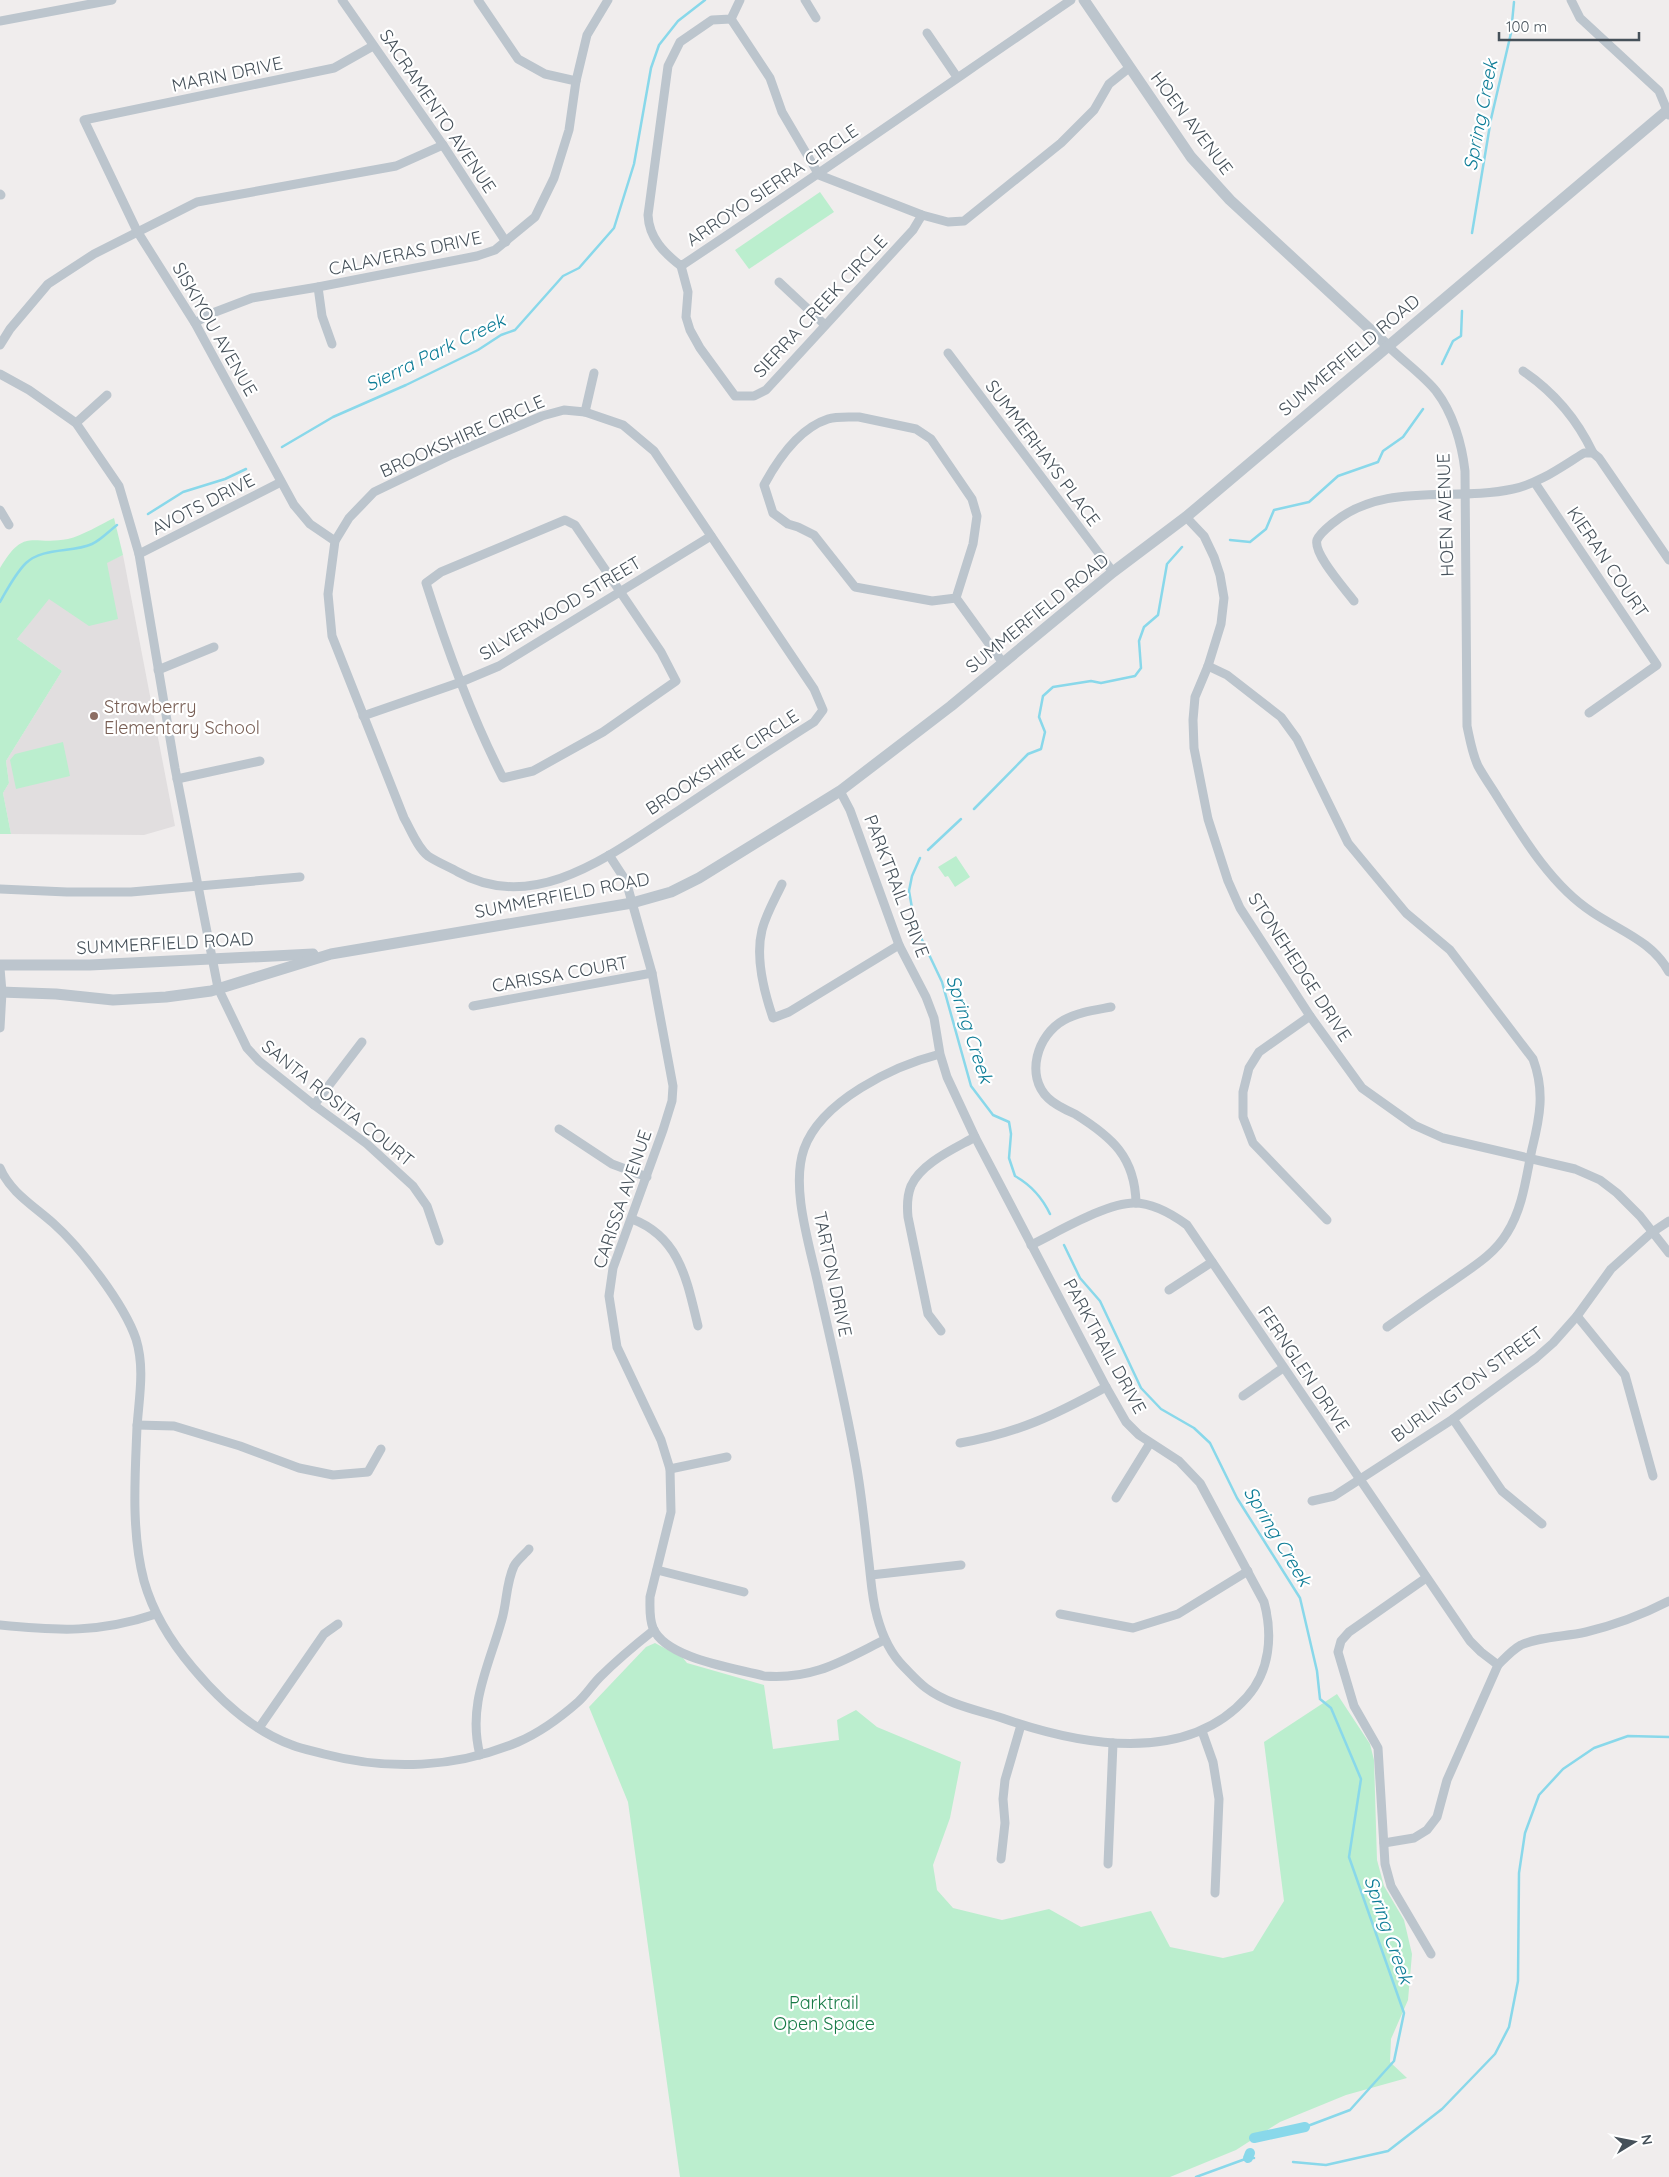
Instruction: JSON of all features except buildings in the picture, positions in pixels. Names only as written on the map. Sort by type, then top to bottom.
[{"type":"street","points":[[0,21],[112,0]]},
{"type":"street","name":"SACRAMENTO AVENUE","points":[[342,0],[443,144],[506,242]]},
{"type":"street","points":[[478,0],[518,59],[545,74],[576,81]]},
{"type":"street","name":"CALAVERAS DRIVE","points":[[195,323],[210,314],[252,298],[318,288],[477,256],[495,250],[506,242],[535,217],[554,178],[569,130],[576,81],[587,35],[608,0]]},
{"type":"street","points":[[740,0],[731,19],[770,78],[782,112],[819,175],[922,215],[948,222],[964,221],[1061,143],[1094,110],[1109,84],[1129,68]]},
{"type":"street","points":[[806,0],[816,18]]},
{"type":"street","name":"ARROYO SIERRA CIRCLE","points":[[731,19],[712,20],[680,42],[668,66],[648,215],[648,228],[660,247],[681,266],[819,175],[957,77],[1071,0]]},
{"type":"street","name":"HOEN AVENUE","points":[[1084,0],[1129,68],[1205,174],[1230,200],[1435,390],[1443,401],[1462,451],[1465,494],[1467,726],[1475,758],[1512,819],[1558,882],[1591,912],[1666,957],[1669,972]]},
{"type":"street","points":[[1571,0],[1580,18],[1659,91],[1668,112]]},
{"type":"street","points":[[927,33],[957,77]]},
{"type":"street","name":"MARIN DRIVE","points":[[84,120],[334,68],[373,46]]},
{"type":"street","name":"SUMMERFIELD ROAD","points":[[1,992],[56,994],[113,1000],[166,997],[218,988],[331,954],[632,903],[671,892],[699,878],[840,791],[951,706],[1113,572],[1186,517],[1668,112]]},
{"type":"street","name":"SISKIYOU AVENUE","points":[[84,120],[137,232],[195,323],[294,505],[310,524],[335,541]]},
{"type":"street","points":[[0,345],[10,329],[48,284],[94,254],[197,202],[396,166],[443,144]]},
{"type":"street","name":"SIERRA CREEK CIRCLE","points":[[681,266],[688,292],[686,317],[690,330],[700,348],[735,396],[754,396],[766,390],[913,230],[922,215]]},
{"type":"street","points":[[779,282],[825,325]]},
{"type":"street","points":[[318,288],[322,316],[332,344]]},
{"type":"street","name":"SUMMERHAYS PLACE","points":[[948,353],[1113,572]]},
{"type":"street","points":[[1523,371],[1544,385],[1561,403],[1669,560]]},
{"type":"street","points":[[585,412],[594,373]]},
{"type":"street","points":[[0,374],[29,390],[76,423],[107,395]]},
{"type":"street","name":"BROOKSHIRE CIRCLE","points":[[564,410],[585,412],[624,425],[654,450],[711,536],[814,689],[823,710],[814,722],[609,855],[556,880],[533,887],[510,888],[488,884],[467,877],[428,855],[404,818],[332,636],[328,594],[335,541],[349,518],[374,492],[453,454],[542,416],[564,410]]},
{"type":"street","points":[[859,417],[916,429],[931,439],[972,499],[977,516],[972,544],[956,598],[932,601],[855,587],[814,536],[798,526],[788,524],[773,513],[764,485],[772,470],[808,428],[830,419],[859,417]]},
{"type":"street","name":"SANTA ROSITA COURT","points":[[76,423],[119,486],[139,554],[158,670],[218,988],[247,1048],[259,1061],[367,1144],[414,1186],[427,1206],[439,1241]]},
{"type":"street","points":[[1354,601],[1318,553],[1317,541],[1324,530],[1350,510],[1374,501],[1428,493],[1465,494],[1502,491],[1535,483],[1584,453],[1593,452]]},
{"type":"street","name":"AVOTS DRIVE","points":[[139,554],[281,482]]},
{"type":"street","name":"KIERAN COURT","points":[[1535,483],[1657,665],[1589,713]]},
{"type":"street","points":[[0,510],[9,525]]},
{"type":"street","name":"STONEHEDGE DRIVE","points":[[1186,517],[1204,536],[1214,557],[1220,575],[1224,598],[1221,624],[1208,666],[1195,697],[1193,720],[1194,748],[1208,819],[1228,881],[1240,908],[1310,1016],[1362,1088],[1414,1125],[1443,1138],[1575,1169],[1600,1180],[1617,1193],[1640,1216],[1669,1254]]},
{"type":"street","points":[[565,520],[575,525],[621,593],[662,652],[676,681],[604,732],[533,771],[502,778],[488,750],[461,682],[426,583],[441,572],[565,520]]},
{"type":"street","name":"SILVERWOOD STREET","points":[[363,716],[461,682],[499,666],[621,593],[711,536]]},
{"type":"street","points":[[956,598],[1003,664]]},
{"type":"street","points":[[158,670],[214,647]]},
{"type":"street","points":[[1208,666],[1227,675],[1281,717],[1297,739],[1348,843],[1406,913],[1450,950],[1533,1059],[1539,1076],[1541,1100],[1538,1125],[1518,1212],[1501,1242],[1491,1254],[1387,1326]]},
{"type":"street","points":[[178,779],[260,761]]},
{"type":"street","name":"PARKTRAIL DRIVE","points":[[840,791],[850,810],[899,945],[926,997],[934,1018],[946,1077],[975,1137],[1126,1422],[1150,1443],[1180,1461],[1200,1483],[1264,1602],[1268,1618],[1268,1647],[1265,1662],[1258,1680],[1244,1700],[1221,1720],[1202,1731],[1165,1741],[1112,1742],[1052,1734],[944,1699],[926,1688],[901,1664],[884,1640]]},
{"type":"street","name":"CARISSA AVENUE","points":[[609,855],[626,881],[652,973],[673,1086],[672,1101],[647,1177],[613,1268],[609,1296],[617,1347],[661,1440],[670,1470],[671,1512],[650,1597],[650,1611],[654,1630]]},
{"type":"street","points":[[0,889],[131,892],[300,877]]},
{"type":"street","points":[[782,884],[762,929],[759,945],[766,1000],[773,1018],[789,1012],[899,945]]},
{"type":"street","name":"SUMMERFIELD ROAD","points":[[0,966],[90,965],[331,954]]},
{"type":"street","points":[[0,966],[0,1028]]},
{"type":"street","name":"CARISSA COURT","points":[[473,1006],[652,973]]},
{"type":"street","points":[[1111,1007],[1080,1013],[1062,1020],[1040,1046],[1036,1061],[1036,1076],[1049,1099],[1097,1128],[1115,1143],[1128,1162],[1134,1179],[1136,1203]]},
{"type":"street","points":[[1310,1016],[1260,1052],[1249,1068],[1243,1092],[1244,1117],[1253,1143],[1327,1220]]},
{"type":"street","points":[[314,1105],[362,1042]]},
{"type":"street","name":"TARTON DRIVE","points":[[884,1640],[876,1614],[856,1461],[803,1212],[800,1160],[812,1131],[837,1104],[895,1068],[940,1054]]},
{"type":"street","points":[[559,1129],[612,1164],[647,1177]]},
{"type":"street","points":[[941,1331],[928,1314],[908,1217],[907,1202],[910,1187],[916,1176],[932,1163],[975,1137]]},
{"type":"street","points":[[0,1168],[4,1177],[18,1194],[55,1225],[86,1258],[125,1317],[136,1339],[140,1363],[141,1396],[137,1425],[136,1527],[144,1580],[156,1614],[181,1653],[208,1686],[259,1728],[291,1745],[353,1762],[427,1765],[466,1759],[520,1741],[580,1701],[598,1679],[627,1651],[654,1630],[666,1643],[683,1654],[774,1677],[818,1672],[884,1640]]},
{"type":"street","name":"FERNGLEN DRIVE","points":[[1031,1245],[1112,1207],[1136,1203],[1170,1214],[1187,1224],[1470,1641],[1498,1665]]},
{"type":"street","points":[[632,1219],[644,1223],[667,1242],[678,1260],[689,1288],[698,1326]]},
{"type":"street","name":"BURLINGTON STREET","points":[[1312,1501],[1334,1496],[1453,1419],[1536,1358],[1553,1343],[1577,1316],[1611,1269],[1651,1232],[1669,1221]]},
{"type":"street","points":[[1169,1290],[1212,1262]]},
{"type":"street","points":[[1577,1316],[1625,1375],[1653,1476]]},
{"type":"street","points":[[1243,1396],[1283,1368]]},
{"type":"street","points":[[960,1442],[983,1439],[1033,1425],[1106,1387]]},
{"type":"street","points":[[1453,1419],[1502,1491],[1542,1524]]},
{"type":"street","points":[[137,1425],[174,1426],[240,1446],[299,1468],[333,1475],[368,1472],[381,1449]]},
{"type":"street","points":[[1116,1498],[1150,1443]]},
{"type":"street","points":[[670,1470],[727,1457]]},
{"type":"street","points":[[480,1755],[475,1725],[478,1694],[503,1618],[506,1595],[514,1566],[530,1549]]},
{"type":"street","points":[[871,1575],[962,1566]]},
{"type":"street","points":[[657,1570],[744,1592]]},
{"type":"street","points":[[1060,1614],[1133,1628],[1178,1614],[1248,1571]]},
{"type":"street","points":[[1426,1578],[1349,1632],[1339,1646],[1338,1652],[1354,1706],[1378,1748],[1385,1864],[1392,1886],[1431,1954]]},
{"type":"street","points":[[1384,1842],[1414,1838],[1427,1830],[1437,1817],[1447,1780],[1498,1665],[1522,1645],[1619,1623],[1646,1613],[1669,1601]]},
{"type":"street","points":[[0,1625],[66,1631],[128,1624],[156,1614]]},
{"type":"street","points":[[259,1728],[324,1634],[338,1624]]},
{"type":"street","points":[[1000,1859],[1005,1823],[1002,1799],[1005,1780],[1022,1725]]},
{"type":"street","points":[[1202,1731],[1214,1762],[1219,1799],[1215,1892]]},
{"type":"street","points":[[1108,1864],[1112,1742]]},
{"type":"shaded area","name":"Strawberry Elementary School","points":[[123,555],[175,826],[144,835],[11,834],[3,793],[9,783],[6,761],[62,671],[17,639],[60,584]]},
{"type":"green space","points":[[820,192],[834,212],[749,269],[735,250]]},
{"type":"green space","points":[[114,518],[123,555],[107,563],[118,619],[89,626],[49,599],[17,639],[62,671],[6,761],[9,783],[3,793],[11,834],[0,834],[0,568],[16,547],[23,542],[30,540],[55,541],[68,539],[85,533]]},
{"type":"green space","points":[[63,742],[70,776],[16,789],[10,760],[15,754]]},
{"type":"green space","points":[[956,856],[970,877],[955,887],[948,876],[945,877],[938,867]]},
{"type":"green space","name":"Parktrail Open Space","points":[[655,1643],[683,1658],[687,1663],[764,1685],[773,1749],[839,1740],[837,1720],[856,1710],[877,1727],[961,1762],[950,1818],[933,1865],[937,1890],[953,1908],[1002,1920],[1049,1909],[1081,1927],[1151,1911],[1170,1947],[1223,1958],[1253,1951],[1284,1901],[1264,1742],[1337,1694],[1370,1744],[1374,1760],[1377,1860],[1384,1886],[1404,1920],[1412,1954],[1408,2000],[1391,2039],[1390,2062],[1407,2078],[1346,2095],[1280,2122],[1236,2150],[1170,2177],[680,2177],[628,1802],[589,1707],[646,1647]]},
{"type":"waterway","name":"Sierra Park Creek","points":[[282,447],[333,417],[406,385],[478,350],[501,335],[515,330],[563,276],[579,268],[614,228],[634,164],[651,68],[659,45],[678,21],[705,0]]},
{"type":"waterway","name":"Spring Creek","points":[[1472,233],[1491,119],[1511,33],[1514,2]]},
{"type":"waterway","name":"Spring Creek","points":[[1442,364],[1453,341],[1461,336],[1462,311]]},
{"type":"waterway","name":"Spring Creek","points":[[1230,540],[1250,542],[1266,529],[1274,510],[1309,502],[1338,476],[1378,462],[1383,451],[1403,437],[1423,409]]},
{"type":"waterway","name":"Sierra Park Creek","points":[[148,514],[183,492],[225,479],[246,469]]},
{"type":"waterway","name":"Sierra Park Creek","points":[[0,602],[18,572],[33,558],[49,552],[76,549],[92,544],[117,525]]},
{"type":"waterway","name":"Spring Creek","points":[[974,809],[1028,754],[1041,749],[1045,732],[1039,717],[1043,696],[1053,687],[1091,681],[1101,683],[1135,676],[1141,668],[1139,641],[1144,627],[1158,615],[1167,564],[1182,547]]},
{"type":"waterway","name":"Spring Creek","points":[[928,850],[961,819]]},
{"type":"waterway","name":"Spring Creek","points":[[920,858],[912,876],[909,891],[915,925],[942,982],[971,1086],[993,1115],[1009,1122],[1011,1134],[1009,1158],[1015,1176],[1036,1192],[1050,1214]]},
{"type":"waterway","name":"Spring Creek","points":[[1064,1245],[1080,1278],[1100,1301],[1141,1388],[1161,1409],[1194,1428],[1210,1443],[1237,1498],[1300,1598],[1317,1671],[1320,1699],[1331,1708],[1361,1779],[1349,1857],[1404,2013],[1394,2061],[1350,2110],[1305,2127]]},
{"type":"waterway","name":"Spring Creek","points":[[1293,2162],[1326,2165],[1388,2151],[1442,2109],[1495,2054],[1509,2027],[1518,1981],[1519,1873],[1525,1833],[1539,1795],[1563,1769],[1594,1748],[1628,1736],[1669,1737]]},
{"type":"waterway","points":[[1254,2138],[1305,2127]]},
{"type":"waterway","name":"Spring Creek","points":[[1248,2158],[1250,2153]]},
{"type":"waterway","name":"Spring Creek","points":[[1196,2177],[1248,2158],[1254,2158]]},
{"type":"place","name":"Strawberry Elementary School","points":[[94,716]]}]
